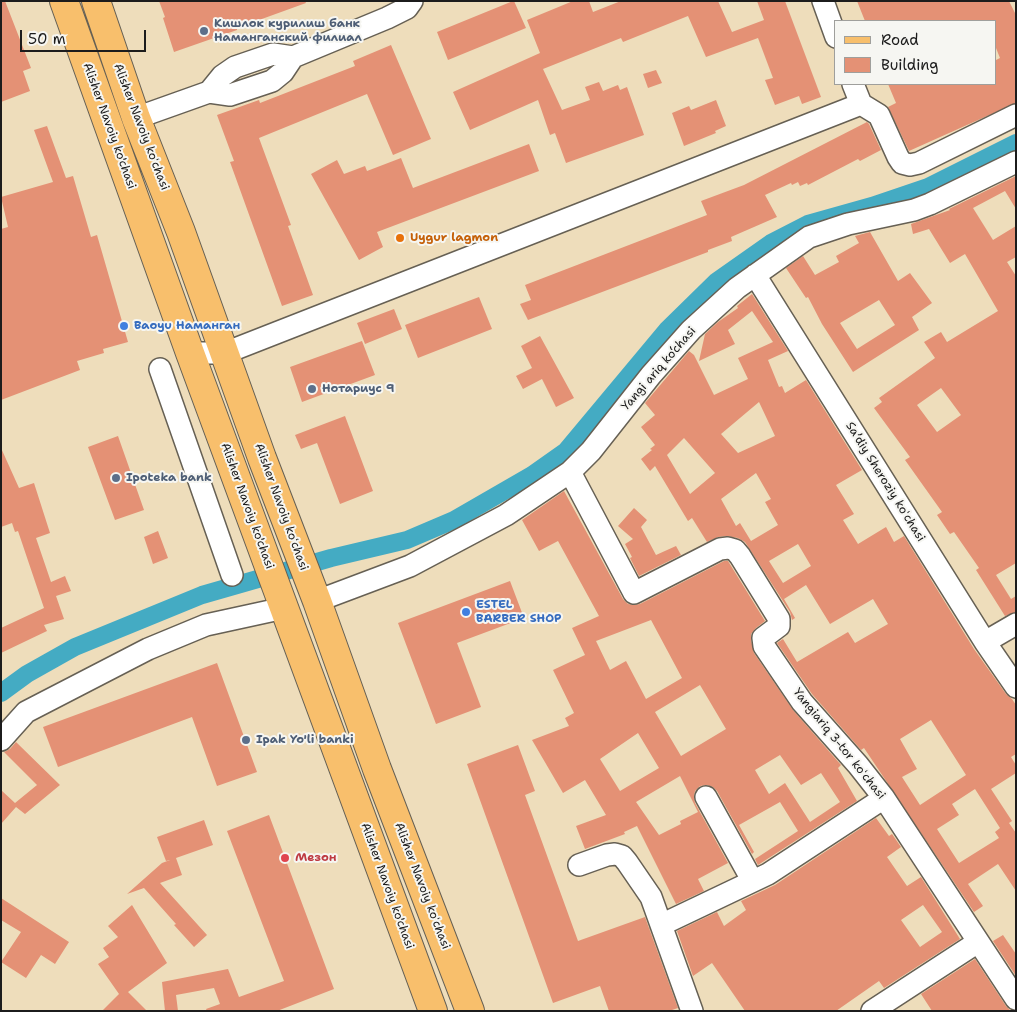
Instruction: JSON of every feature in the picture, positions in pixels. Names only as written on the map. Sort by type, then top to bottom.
[{"type":"main road","name":"Alisher Navoiy ko'chasi","points":[[64,1],[190,353],[433,1011]]},
{"type":"main road","name":"Alisher Navoiy koʻchasi","points":[[96,1],[136,118],[181,232],[294,545],[470,1011]]},
{"type":"street","points":[[136,118],[209,92],[222,76],[235,67],[273,54],[293,57],[387,18],[407,8],[412,1]]},
{"type":"street","points":[[822,1],[834,32]]},
{"type":"street","points":[[853,85],[861,104],[878,115],[902,163],[910,165],[919,163],[1016,115]]},
{"type":"street","points":[[190,353],[225,352],[861,104]]},
{"type":"street","name":"Yangi ariq ko‘chasi","points":[[314,597],[410,566],[506,514],[570,472],[591,451],[651,376],[691,330],[737,288],[809,237],[848,224],[914,210],[1016,162]]},
{"type":"street","name":"Saʼdiy Sheroziy koʻchasi","points":[[755,275],[985,642],[1016,687]]},
{"type":"street","points":[[160,369],[232,575]]},
{"type":"street","name":"Yangiariq 3-tor koʻchasi","points":[[570,472],[634,593],[720,549],[728,548],[735,550],[779,619],[779,626],[763,638],[764,646],[802,702],[858,765],[884,798],[1016,998]]},
{"type":"street","points":[[1,740],[26,712],[148,649],[206,625],[282,603]]},
{"type":"street","points":[[985,642],[1016,624]]},
{"type":"street","points":[[706,797],[752,880]]},
{"type":"street","points":[[661,925],[768,874],[884,798]]},
{"type":"street","points":[[579,865],[607,855],[615,854],[622,856],[651,897],[692,1011]]},
{"type":"street","points":[[872,1011],[978,942]]},
{"type":"building","points":[[1,1],[5,1],[31,68],[23,71],[30,91],[1,102]]},
{"type":"building","points":[[159,1],[305,1],[306,3],[174,52]]},
{"type":"building","points":[[514,1],[526,28],[448,60],[437,32]]},
{"type":"building","points":[[573,1],[589,1],[593,12],[621,1],[718,1],[732,32],[764,20],[757,1],[785,1],[821,97],[802,104],[799,96],[775,105],[765,80],[773,78],[758,38],[706,57],[688,16],[623,42],[621,38],[543,69],[562,110],[590,100],[585,87],[599,82],[603,91],[618,85],[620,90],[627,87],[644,135],[566,163],[555,133],[550,135],[538,100],[470,130],[453,92],[540,53],[527,20]]},
{"type":"building","points":[[857,1],[1009,1],[1016,15],[1016,103],[909,151],[888,107],[896,103],[888,85],[997,85],[997,60],[1000,58],[997,50],[997,20],[865,20]]},
{"type":"building","points":[[391,45],[431,139],[393,155],[367,94],[259,138],[291,225],[288,226],[313,295],[282,306],[230,162],[234,161],[217,115],[259,100],[260,103],[355,66],[353,61]]},
{"type":"building","points":[[656,70],[662,83],[648,88],[643,74]]},
{"type":"building","points":[[716,100],[726,126],[715,131],[716,133],[684,146],[672,113],[689,106],[691,110]]},
{"type":"building","points":[[867,122],[881,150],[860,161],[858,159],[808,185],[807,183],[800,186],[798,182],[792,185],[791,183],[765,195],[777,217],[731,237],[732,241],[708,250],[708,252],[528,320],[520,304],[531,300],[525,285],[707,215],[701,201],[744,185]]},
{"type":"building","points":[[47,126],[66,178],[73,176],[91,237],[97,235],[128,342],[103,349],[104,353],[77,361],[80,370],[1,400],[1,229],[8,227],[1,197],[53,182],[34,130]]},
{"type":"building","points":[[529,144],[539,171],[377,232],[383,247],[359,260],[311,174],[337,160],[344,174],[365,166],[367,171],[401,158],[413,188]]},
{"type":"building","points":[[1016,176],[1016,209],[1005,191],[973,208],[993,240],[1016,226],[1016,257],[1007,262],[1016,276],[1016,563],[996,575],[1011,599],[1016,596],[1016,612],[1005,616],[976,570],[979,568],[954,532],[950,534],[937,515],[942,512],[905,460],[910,457],[874,408],[882,402],[879,398],[935,358],[924,342],[941,332],[947,342],[998,311],[965,254],[950,263],[929,229],[913,234],[911,224],[949,209]],"holes":[[[941,388],[961,415],[937,432],[917,405]]]},
{"type":"building","points":[[870,232],[898,281],[910,273],[932,303],[912,317],[919,330],[853,372],[822,324],[808,297],[806,298],[786,268],[803,256],[815,275],[839,262],[836,256],[859,243],[855,236]],"holes":[[[879,300],[895,325],[857,349],[840,323]]]},
{"type":"building","points":[[752,294],[788,351],[768,360],[779,387],[782,386],[785,393],[806,380],[862,470],[836,485],[854,514],[843,520],[858,544],[886,527],[894,542],[904,536],[974,649],[1016,705],[1016,754],[1011,757],[1016,765],[1016,773],[991,789],[1012,821],[1009,823],[1016,833],[1016,891],[998,864],[968,884],[983,906],[974,912],[864,748],[861,750],[812,694],[777,643],[783,639],[797,662],[848,632],[855,643],[888,624],[873,599],[830,624],[806,585],[784,599],[795,618],[792,620],[790,612],[745,542],[738,538],[727,536],[718,537],[707,542],[692,518],[688,521],[655,466],[650,471],[641,459],[655,445],[641,427],[655,415],[645,403],[689,351],[694,355],[714,395],[748,379],[738,358],[773,342],[752,311],[728,330],[735,344],[699,361],[705,334],[738,308],[737,306]],"holes":[[[759,402],[775,436],[738,453],[721,434]],[[684,438],[715,473],[690,494],[667,455]],[[756,473],[771,499],[765,502],[778,525],[751,541],[740,523],[736,526],[721,499]],[[798,544],[811,566],[783,583],[769,561]],[[931,720],[966,775],[920,805],[902,777],[917,769],[900,739]],[[975,789],[1000,828],[995,832],[999,838],[959,863],[937,829],[959,815],[952,804]]]},
{"type":"building","points":[[479,297],[492,329],[418,358],[405,325]]},
{"type":"building","points":[[394,309],[402,329],[365,344],[357,323]]},
{"type":"building","points":[[540,336],[574,398],[556,407],[542,379],[523,389],[516,376],[532,368],[521,346]]},
{"type":"building","points":[[362,341],[375,375],[302,402],[290,367]]},
{"type":"building","points":[[345,416],[373,491],[340,504],[317,443],[301,449],[295,435]]},
{"type":"building","name":"Ipoteka bank","points":[[118,436],[144,510],[115,520],[88,447]]},
{"type":"building","points":[[1,448],[19,488],[34,483],[50,533],[36,538],[51,582],[65,576],[71,591],[56,596],[64,619],[44,625],[47,631],[1,653],[1,628],[44,608],[18,531],[15,532],[12,523],[1,527]]},
{"type":"building","points":[[564,491],[623,599],[628,604],[640,604],[724,561],[728,561],[765,621],[751,634],[754,653],[793,710],[841,765],[838,768],[857,801],[758,865],[755,859],[798,831],[780,802],[739,825],[754,852],[752,854],[717,791],[707,785],[700,786],[695,791],[695,803],[728,863],[698,879],[704,891],[676,904],[637,826],[624,832],[625,834],[585,849],[576,826],[606,815],[585,780],[563,793],[532,740],[569,726],[565,718],[574,713],[553,670],[585,655],[572,628],[599,616],[558,541],[539,551],[522,520]],"holes":[[[651,620],[682,678],[646,699],[626,661],[610,670],[596,641]],[[700,685],[726,729],[681,756],[655,712]],[[638,733],[659,768],[620,791],[600,759]],[[780,755],[801,785],[821,773],[840,802],[810,822],[785,783],[769,794],[755,770]],[[680,776],[698,812],[680,821],[681,824],[659,835],[636,802]]]},
{"type":"building","points":[[634,508],[647,520],[641,527],[656,555],[676,546],[681,555],[639,576],[625,544],[633,539],[618,526]]},
{"type":"building","points":[[158,531],[168,558],[153,564],[144,537]]},
{"type":"building","points":[[510,581],[524,618],[457,643],[481,707],[436,724],[398,623]]},
{"type":"building","points":[[217,663],[257,772],[217,786],[192,717],[58,767],[43,727]]},
{"type":"building","points":[[16,742],[60,785],[25,814],[16,807],[1,824],[1,790],[15,803],[37,785],[4,752],[10,749]]},
{"type":"building","points":[[518,745],[535,791],[525,795],[578,941],[645,917],[678,1008],[669,1011],[609,1011],[600,986],[553,1003],[467,764]]},
{"type":"building","points":[[269,815],[334,989],[277,1011],[207,1011],[206,1009],[220,1004],[214,988],[176,995],[178,1011],[165,1011],[162,982],[228,969],[239,997],[284,981],[227,831]]},
{"type":"building","points":[[876,818],[889,836],[892,834],[901,847],[887,857],[907,886],[921,877],[960,939],[884,988],[879,981],[836,1011],[745,1011],[712,963],[693,976],[677,931],[717,912],[724,926],[746,910],[741,901],[775,885]],"holes":[[[923,905],[942,932],[920,947],[901,920]]]},
{"type":"building","points":[[204,820],[213,845],[176,858],[182,875],[160,883],[207,935],[194,947],[144,888],[127,894],[162,863],[170,860],[166,861],[157,837]]},
{"type":"building","points":[[1,898],[69,942],[55,964],[41,955],[26,978],[1,962],[21,932],[1,920]]},
{"type":"building","points":[[132,905],[167,963],[128,992],[147,1011],[102,1011],[119,994],[98,964],[109,957],[103,948],[118,937],[108,926]]},
{"type":"building","points":[[1003,935],[1016,954],[1016,976],[993,941]]},
{"type":"building","points":[[975,959],[1011,1011],[932,1011],[921,994]]},
{"type":"waterway","points":[[1,693],[27,674],[75,647],[202,595],[331,558],[407,540],[454,520],[532,475],[566,451],[667,330],[717,281],[771,243],[808,224],[872,206],[928,187],[1016,143]]},
{"type":"place","name":"Кишлок курилиш банк Наманганский филиал","points":[[204,31]]},
{"type":"place","name":"Uygur lagmon","points":[[400,238]]},
{"type":"place","name":"Baoyu Наманган","points":[[124,326]]},
{"type":"place","name":"Нотариус 9","points":[[312,389]]},
{"type":"place","name":"Ipoteka bank","points":[[116,478]]},
{"type":"place","name":"ESTEL BARBER SHOP","points":[[466,612]]},
{"type":"place","name":"Ipak Yo'li banki","points":[[246,740]]},
{"type":"place","name":"Мезон","points":[[285,858]]}]
